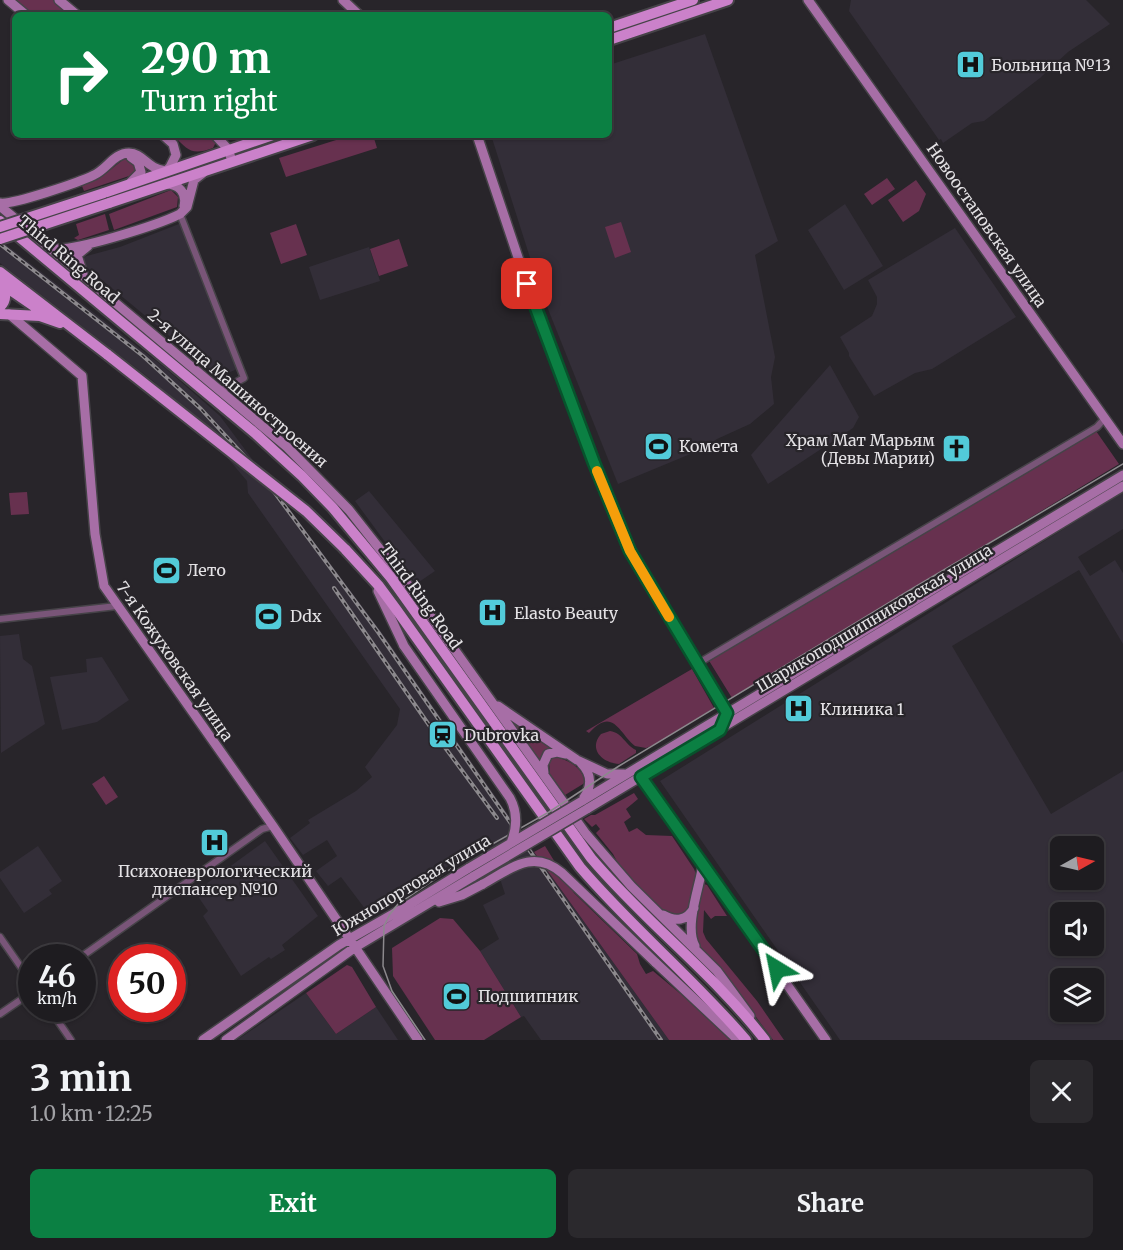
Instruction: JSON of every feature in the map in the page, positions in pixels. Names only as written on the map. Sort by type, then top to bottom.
[{"type":"main road","points":[[9,0],[23,12]]},
{"type":"main road","points":[[59,0],[73,12]]},
{"type":"main road","points":[[343,0],[356,12]]},
{"type":"main road","points":[[612,27],[693,0]]},
{"type":"main road","points":[[612,39],[728,0]]},
{"type":"main road","name":"Новоостаповская улица","points":[[808,0],[1123,444]]},
{"type":"main road","name":"Новоостаповская улица","points":[[816,0],[827,24]]},
{"type":"main road","points":[[0,205],[14,203],[93,176],[123,153],[136,154],[156,170],[166,171],[171,167],[176,155],[173,144],[166,138]]},
{"type":"main road","points":[[218,138],[228,149],[232,161]]},
{"type":"main road","points":[[129,183],[263,138]]},
{"type":"main road","points":[[0,227],[165,184],[304,138]]},
{"type":"main road","points":[[478,138],[533,302],[609,501],[636,562],[727,713],[746,714]]},
{"type":"main road","points":[[0,239],[107,198],[129,183],[141,172],[141,167],[133,158],[123,153]]},
{"type":"main road","points":[[47,246],[56,250],[92,243],[181,212],[190,200],[194,180],[210,168]]},
{"type":"main road","points":[[165,184],[175,185],[183,192],[185,201],[181,212]]},
{"type":"main road","points":[[11,214],[10,209],[14,203]]},
{"type":"main road","name":"2-я улица Машиностроения","points":[[0,205],[294,454],[349,510],[382,550],[577,822],[609,862],[726,980],[765,1040]]},
{"type":"main road","name":"Third Ring Road","points":[[0,221],[256,434],[333,508],[391,578],[591,858],[624,896],[718,987],[765,1040]]},
{"type":"main road","points":[[84,276],[77,255],[92,243]]},
{"type":"main road","name":"Third Ring Road","points":[[0,272],[306,511],[345,549],[396,609],[580,867],[614,906],[708,997],[746,1040]]},
{"type":"main road","points":[[0,283],[5,296],[3,312],[53,319]]},
{"type":"main road","points":[[0,283],[53,319],[84,336]]},
{"type":"main road","name":"7-я Кожуховская улица","points":[[3,312],[81,376],[95,534],[102,581],[117,606],[273,826],[418,1040]]},
{"type":"main road","points":[[294,454],[333,508]]},
{"type":"main road","name":"Шарикоподшипниковская улица","points":[[645,762],[1123,475]]},
{"type":"main road","name":"Шарикоподшипниковская улица","points":[[641,777],[1123,486]]},
{"type":"main road","points":[[362,567],[382,598],[404,646],[510,798],[515,810],[516,821],[511,843]]},
{"type":"main road","points":[[484,692],[503,711],[574,758],[587,770],[590,778],[585,805]]},
{"type":"main road","points":[[718,699],[732,704],[744,701]]},
{"type":"main road","points":[[713,721],[718,699]]},
{"type":"main road","points":[[720,730],[727,713]]},
{"type":"main road","points":[[548,781],[543,765],[548,754],[557,752],[607,774],[641,777],[826,1040]]},
{"type":"main road","points":[[641,777],[645,762]]},
{"type":"main road","name":"Южнопортовая улица","points":[[202,1040],[249,1006],[585,805],[625,774],[645,762]]},
{"type":"main road","name":"Южнопортовая улица","points":[[404,913],[425,906],[511,843],[585,805],[613,794],[641,777]]},
{"type":"main road","points":[[613,794],[641,786],[650,790]]},
{"type":"main road","points":[[425,906],[462,895],[521,863],[537,861],[548,864],[562,873],[738,1040]]},
{"type":"main road","points":[[698,951],[692,942],[691,932],[703,864]]},
{"type":"main road","points":[[658,912],[669,918],[682,919],[690,914],[695,902]]},
{"type":"main road","name":"Южнопортовая улица","points":[[226,1040],[352,944]]},
{"type":"street","points":[[181,212],[244,378],[220,391]]},
{"type":"street","points":[[697,664],[1097,427],[1105,418]]},
{"type":"street","points":[[0,619],[117,606]]},
{"type":"street","points":[[96,946],[262,829],[273,826]]},
{"type":"street","points":[[0,937],[18,963]]},
{"type":"street","points":[[0,1014],[18,1002]]},
{"type":"street","points":[[59,1022],[71,1040]]},
{"type":"shaded area","points":[[15,0],[53,0],[67,12],[29,12]]},
{"type":"shaded area","name":"Больница №13","points":[[851,0],[1086,0],[1110,24],[1068,52],[1040,78],[984,121],[972,123],[943,143],[849,11]]},
{"type":"shaded area","points":[[705,34],[778,241],[755,255],[775,357],[771,377],[774,404],[750,424],[717,439],[700,450],[618,484],[540,289],[492,138],[612,138],[612,64]]},
{"type":"shaded area","points":[[176,138],[213,138],[216,142],[213,148],[200,151],[186,148]]},
{"type":"shaded area","points":[[342,138],[374,138],[377,148],[286,177],[279,158]]},
{"type":"shaded area","points":[[124,159],[128,159],[138,169],[132,175],[84,191],[82,186],[105,174]]},
{"type":"shaded area","points":[[887,178],[895,189],[872,205],[864,194]]},
{"type":"shaded area","points":[[916,180],[926,194],[919,211],[903,222],[888,200]]},
{"type":"shaded area","points":[[171,190],[178,197],[177,207],[114,230],[109,214]]},
{"type":"shaded area","points":[[845,204],[883,266],[844,290],[808,230]]},
{"type":"shaded area","points":[[105,214],[109,230],[78,240],[74,238],[79,235],[76,224]]},
{"type":"shaded area","points":[[621,222],[631,252],[615,258],[605,227]]},
{"type":"shaded area","points":[[179,224],[186,233],[237,369],[219,377],[84,265],[83,257],[120,247]]},
{"type":"shaded area","points":[[296,224],[307,255],[281,264],[270,233]]},
{"type":"shaded area","points":[[955,228],[1016,317],[932,369],[915,373],[874,396],[840,337],[872,316],[877,297],[868,280]]},
{"type":"shaded area","points":[[399,239],[408,266],[379,276],[370,249]]},
{"type":"shaded area","points":[[0,240],[165,368],[220,416],[385,637],[534,852],[669,1040],[541,1040],[524,1016],[521,1017],[480,951],[499,939],[483,905],[505,894],[488,842],[369,914],[341,877],[328,886],[316,871],[337,856],[327,840],[303,855],[290,838],[310,823],[308,820],[356,791],[372,777],[365,767],[397,725],[400,709],[248,493],[247,481],[193,417],[153,381],[0,263]]},
{"type":"shaded area","points":[[369,247],[380,281],[320,300],[309,267]]},
{"type":"shaded area","points":[[830,365],[859,417],[853,428],[768,484],[751,455]]},
{"type":"shaded area","points":[[1096,431],[1119,464],[732,698],[708,659]]},
{"type":"shaded area","points":[[369,491],[435,571],[416,584],[355,501]]},
{"type":"shaded area","points":[[27,492],[29,514],[11,515],[9,493]]},
{"type":"shaded area","points":[[1123,492],[1123,529],[1078,557],[1090,576],[1115,560],[1123,573],[1123,644],[1079,570],[952,646],[1051,814],[1123,771],[1123,1040],[840,1040],[660,781]]},
{"type":"shaded area","points":[[19,634],[23,659],[32,666],[45,724],[1,753],[0,636]]},
{"type":"shaded area","points":[[102,657],[129,700],[97,722],[62,730],[50,677],[87,672],[86,659]]},
{"type":"shaded area","points":[[692,669],[714,708],[656,744],[646,748],[635,746],[615,724],[610,722],[597,725],[589,733],[586,731]]},
{"type":"shaded area","points":[[509,720],[554,750],[540,764]]},
{"type":"shaded area","points":[[610,731],[618,734],[636,750],[636,753],[619,764],[602,758],[596,750],[597,740],[601,734]]},
{"type":"shaded area","points":[[554,757],[574,765],[581,772],[585,782],[565,795],[550,774],[549,762]]},
{"type":"shaded area","points":[[104,776],[118,797],[106,805],[92,784]]},
{"type":"shaded area","points":[[634,793],[638,799],[626,809],[631,817],[624,822],[629,832],[637,828],[646,835],[672,836],[697,877],[689,908],[678,916],[661,910],[634,884],[596,833],[600,829],[596,824],[592,827],[584,819]]},
{"type":"shaded area","points":[[265,841],[318,916],[282,945],[285,950],[271,959],[269,957],[241,976],[203,916],[208,911],[195,892]]},
{"type":"shaded area","points":[[38,846],[62,881],[49,890],[52,894],[24,913],[0,878],[0,872]]},
{"type":"shaded area","points":[[545,846],[574,893],[637,954],[646,974],[653,971],[700,1010],[730,1040],[669,1040],[534,852]]},
{"type":"shaded area","points":[[704,884],[707,885],[727,916],[715,916],[711,919],[704,910],[703,932],[706,939],[757,1001],[784,1040],[773,1040],[728,979],[698,944],[695,937],[696,920]]},
{"type":"shaded area","name":"Подшипник","points":[[440,918],[453,919],[480,951],[521,1017],[484,1040],[435,1040],[393,976],[392,948]]},
{"type":"shaded area","points":[[347,965],[352,967],[376,1007],[336,1034],[306,993]]},
{"type":"shaded area","points":[[306,993],[336,1034],[376,1007],[398,1040],[237,1040]]},
{"type":"tram line","points":[[425,1040],[392,991],[383,966],[384,926],[398,904],[464,860],[549,812],[619,766],[1123,464]]},
{"type":"railway","points":[[0,244],[143,356],[201,409],[248,460],[378,632],[661,1040]]},
{"type":"railway","points":[[334,588],[438,738],[497,818]]},
{"type":"slow traffic","points":[[597,471],[630,551],[669,617]]},
{"type":"place","name":"Больница №13","points":[[970,65]]},
{"type":"place","name":"Комета","points":[[658,446]]},
{"type":"place","name":"Храм Мат Марьям (Девы Марии)","points":[[956,449]]},
{"type":"place","name":"Лето","points":[[166,570]]},
{"type":"place","name":"Elasto Beauty","points":[[493,613]]},
{"type":"place","name":"Ddx","points":[[269,616]]},
{"type":"place","name":"Клиника 1","points":[[799,709]]},
{"type":"place","name":"Dubrovka","points":[[443,735]]},
{"type":"place","name":"Психоневрологический диспансер №10","points":[[215,843]]},
{"type":"place","name":"Подшипник","points":[[457,996]]},
{"type":"route","points":[[527,284],[594,463],[630,551],[727,713],[720,730],[641,777],[777,969]]}]
